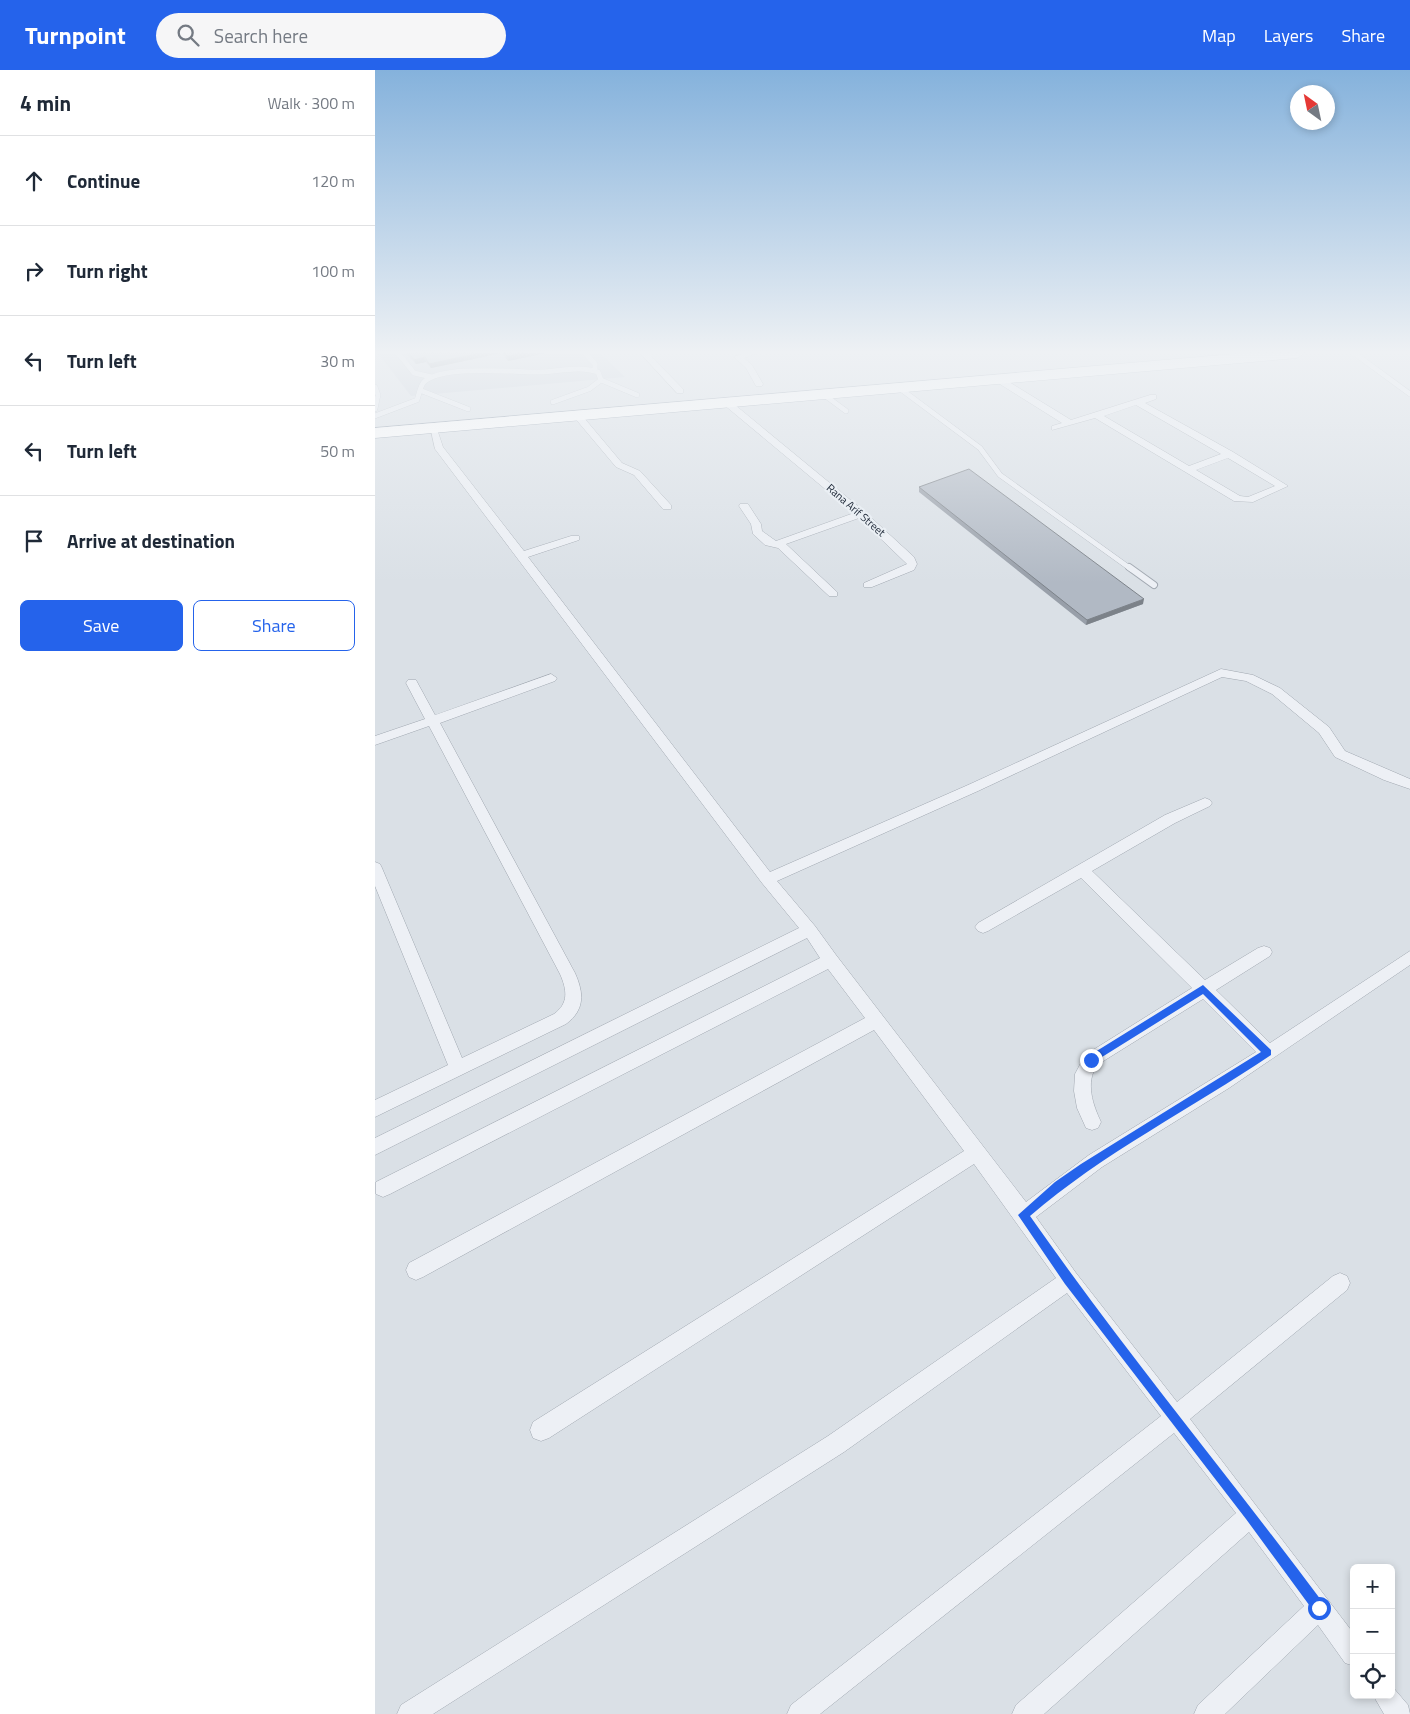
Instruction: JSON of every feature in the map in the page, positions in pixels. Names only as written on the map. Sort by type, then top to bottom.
[{"type":"highway","points":[[375,433],[413,430]]},
{"type":"street","points":[[433,430],[438,447],[767,879],[810,930],[830,960],[1024,1215],[1069,1280],[1251,1515],[1350,1649]]},
{"type":"street","points":[[589,430],[619,465],[637,472],[667,508]]},
{"type":"street","name":"Rana Arif Street","points":[[760,430],[861,514],[910,559],[912,564],[910,568],[868,585]]},
{"type":"street","points":[[1121,430],[1241,500],[1249,500],[1283,486],[1187,430]]},
{"type":"street","points":[[1188,470],[1230,454]]},
{"type":"street","points":[[744,506],[757,524],[757,532],[769,543],[781,545],[833,594]]},
{"type":"street","points":[[777,544],[861,514]]},
{"type":"street","points":[[521,556],[575,538]]},
{"type":"street","points":[[767,879],[973,788],[1221,673],[1249,678],[1276,690],[1324,730],[1340,754],[1389,777],[1410,784]]},
{"type":"street","points":[[375,741],[551,678]]},
{"type":"street","points":[[375,1110],[565,1016],[574,1005],[575,992],[412,683]]},
{"type":"street","points":[[983,928],[1170,819],[1205,803]]},
{"type":"street","points":[[375,868],[458,1069]]},
{"type":"street","points":[[1081,870],[1268,1052]]},
{"type":"street","points":[[375,1147],[810,930]]},
{"type":"street","points":[[1093,1122],[1086,1110],[1084,1096],[1085,1071],[1088,1062],[1265,952]]},
{"type":"street","points":[[1024,1215],[1058,1186],[1085,1167],[1223,1083],[1410,958]]},
{"type":"street","points":[[383,1188],[830,960]]},
{"type":"street","points":[[416,1270],[877,1020]]},
{"type":"street","points":[[541,1430],[976,1153]]},
{"type":"street","points":[[410,1714],[836,1444],[1069,1280]]},
{"type":"street","points":[[800,1714],[1176,1418],[1341,1283]]},
{"type":"street","points":[[1025,1714],[1251,1515]]},
{"type":"street","points":[[1207,1714],[1319,1608]]},
{"type":"street","points":[[1388,1699],[1399,1714]]},
{"type":"lane","points":[[955,430],[980,448],[1000,475],[1154,585]]},
{"type":"building","points":[[969,469],[1144,599],[1087,620],[919,487]]},
{"type":"route","points":[[1091,1060],[1203,989],[1268,1052],[1223,1083],[1085,1167],[1044,1197],[1024,1215],[1069,1280],[1251,1515],[1319,1608]]}]
